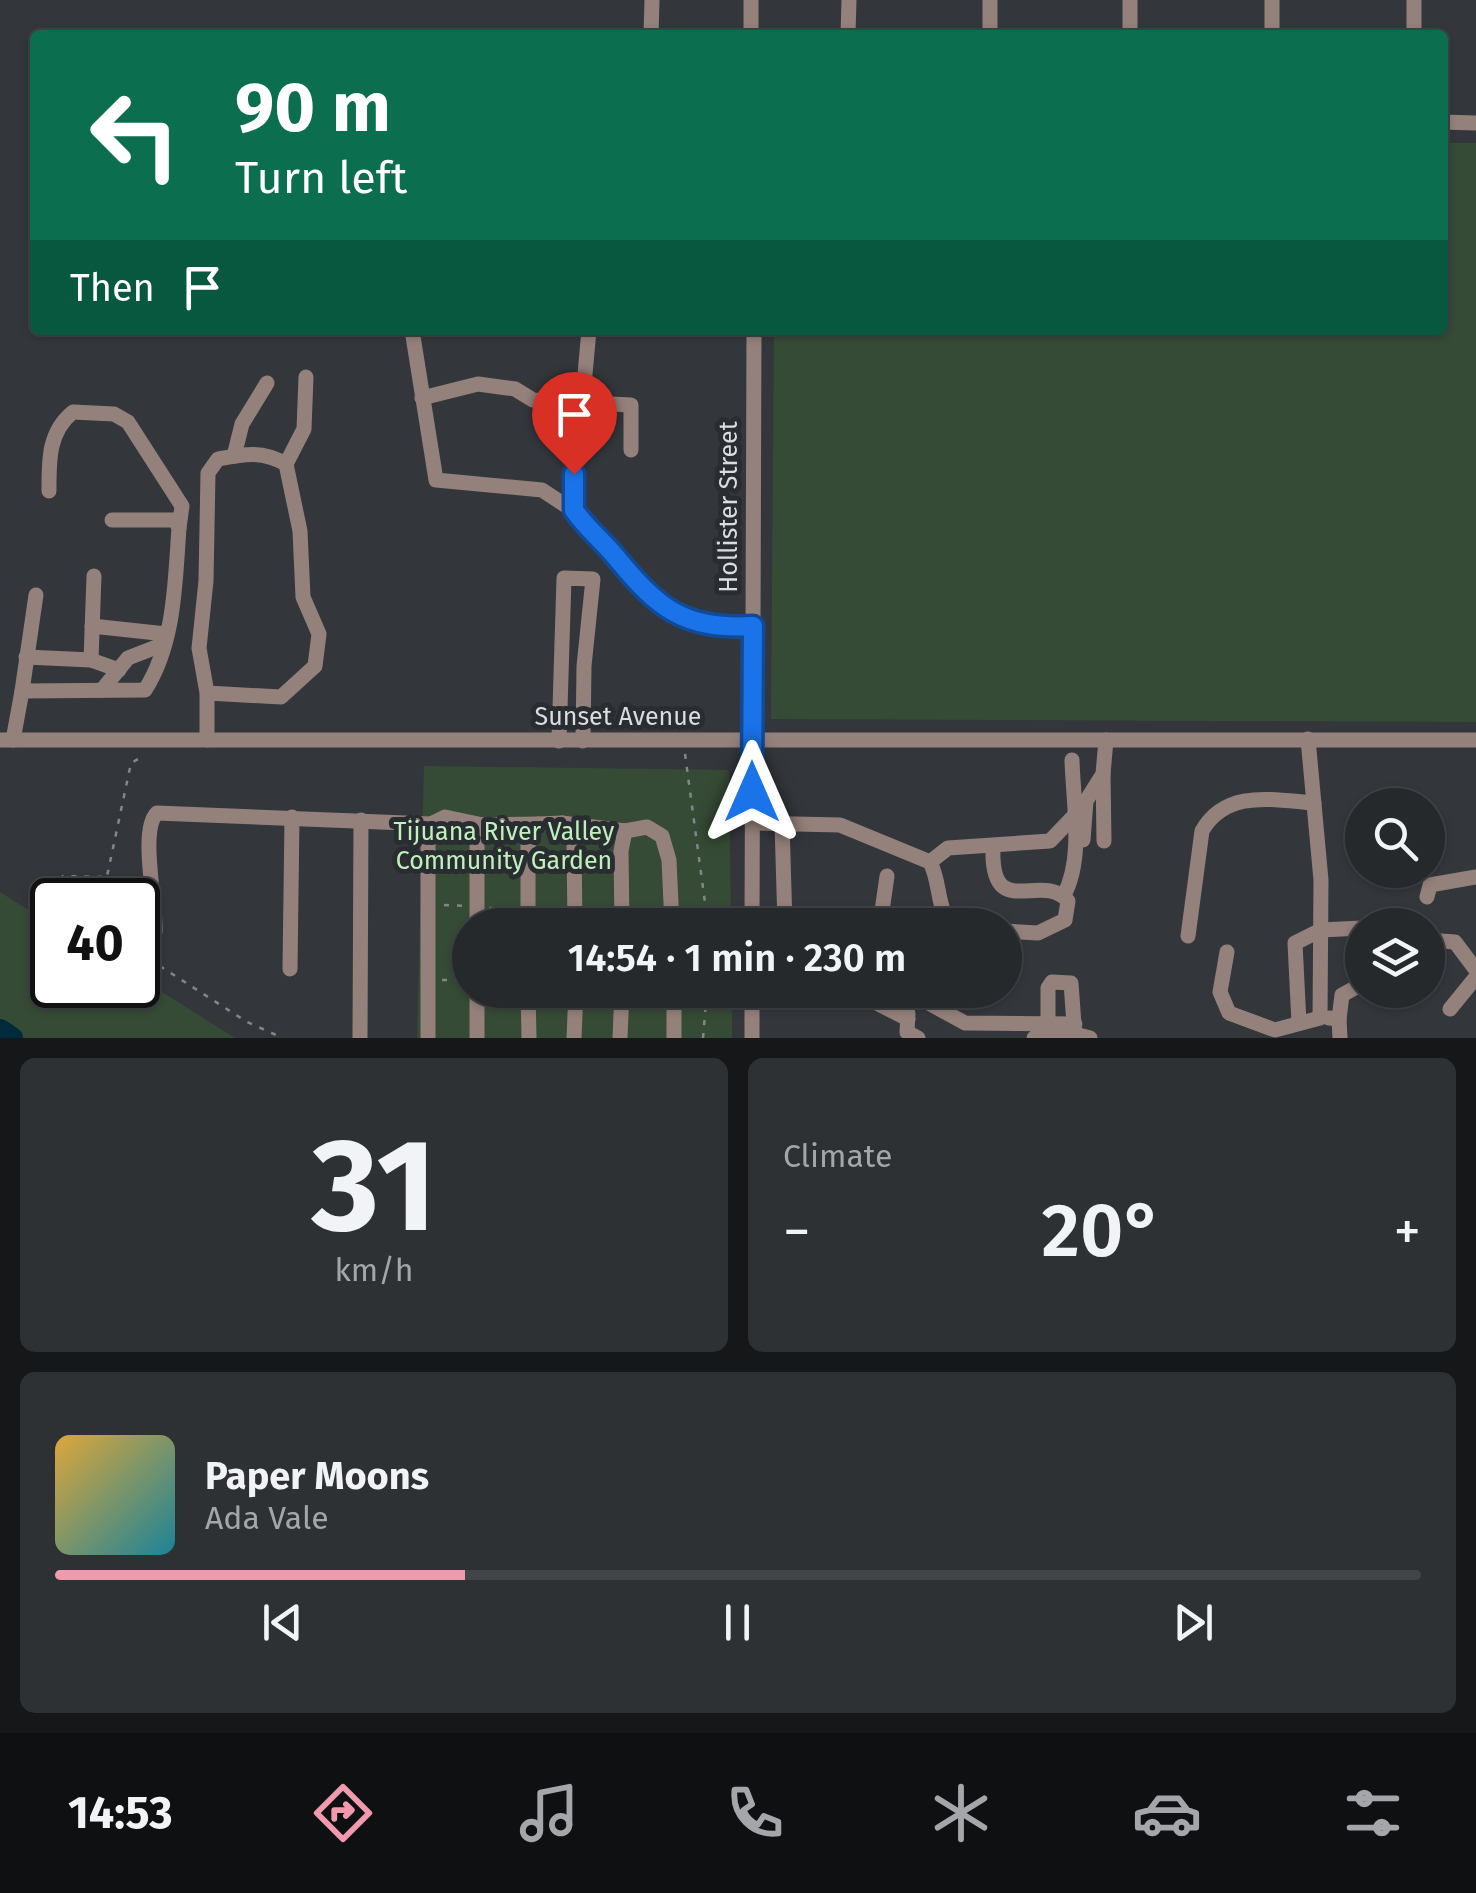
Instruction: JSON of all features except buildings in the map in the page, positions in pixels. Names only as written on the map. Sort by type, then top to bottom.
[{"type":"street","points":[[651,30],[652,0]]},
{"type":"street","points":[[751,0],[751,30]]},
{"type":"street","points":[[848,0],[848,30]]},
{"type":"street","points":[[990,0],[990,30]]},
{"type":"street","points":[[1130,0],[1130,30]]},
{"type":"street","points":[[1272,0],[1272,30]]},
{"type":"street","points":[[1414,0],[1414,30]]},
{"type":"street","points":[[1448,122],[1476,123]]},
{"type":"street","points":[[413,335],[436,480],[542,490],[574,510],[640,589],[665,609],[728,627],[753,626]]},
{"type":"street","points":[[574,400],[583,396],[589,335]]},
{"type":"street","name":"Hollister Street","points":[[752,908],[754,335]]},
{"type":"street","points":[[208,693],[282,697],[315,666],[319,634],[303,597],[300,531],[286,464],[304,429],[306,377]]},
{"type":"street","points":[[234,456],[242,424],[267,383]]},
{"type":"street","points":[[422,398],[478,384],[514,389],[532,400],[632,404],[631,450]]},
{"type":"street","points":[[574,400],[574,510]]},
{"type":"street","points":[[22,692],[144,690],[159,667],[165,639],[182,506],[128,422],[114,414],[73,412],[64,419],[51,446],[50,491]]},
{"type":"street","points":[[206,740],[208,693],[199,648],[206,581],[206,487],[218,459],[271,455],[286,464]]},
{"type":"street","points":[[112,520],[175,520],[179,528]]},
{"type":"street","points":[[90,660],[94,576]]},
{"type":"street","points":[[559,741],[564,578],[593,578],[584,666],[583,741]]},
{"type":"street","points":[[6,740],[22,692],[36,595]]},
{"type":"street","points":[[92,626],[165,639]]},
{"type":"street","points":[[102,690],[128,658],[165,639]]},
{"type":"street","points":[[26,657],[90,660],[119,670]]},
{"type":"street","points":[[1308,739],[1320,930],[1320,1018]]},
{"type":"street","name":"Sunset Avenue","points":[[6,740],[1476,740]]},
{"type":"street","points":[[1104,841],[1106,740]]},
{"type":"street","points":[[1064,895],[1072,881],[1072,760]]},
{"type":"street","points":[[1082,850],[1086,801],[1104,774]]},
{"type":"street","points":[[1188,936],[1202,830],[1209,819],[1224,805],[1252,799],[1314,803]]},
{"type":"street","points":[[150,878],[152,818],[164,810],[432,824],[446,818],[483,825],[562,823],[625,831],[647,826],[662,836],[669,860],[671,908]]},
{"type":"street","points":[[930,862],[948,848],[1050,840],[1074,816]]},
{"type":"street","points":[[290,969],[292,817]]},
{"type":"street","points":[[360,1038],[361,820]]},
{"type":"street","points":[[752,822],[840,825],[930,862],[940,881],[942,908]]},
{"type":"street","points":[[782,822],[784,908]]},
{"type":"street","points":[[562,823],[574,842],[575,908]]},
{"type":"street","points":[[428,1038],[428,834],[432,824]]},
{"type":"street","points":[[528,908],[528,838],[538,824]]},
{"type":"street","points":[[477,907],[478,837],[483,825]]},
{"type":"street","points":[[622,908],[620,851],[625,831]]},
{"type":"street","points":[[992,846],[992,875],[1001,886],[1064,895]]},
{"type":"street","points":[[882,908],[886,876]]},
{"type":"street","points":[[1427,897],[1430,886],[1476,877]]},
{"type":"street","points":[[1022,932],[1038,933],[1061,925],[1069,908],[1064,895]]},
{"type":"street","points":[[1299,1024],[1295,943],[1320,930],[1345,929]]},
{"type":"street","points":[[1445,941],[1454,942],[1476,974],[1450,1009]]},
{"type":"street","points":[[1227,952],[1223,1004],[1229,1013],[1271,1034],[1320,1018],[1338,1019]]},
{"type":"street","points":[[1048,1025],[1048,988],[1060,981],[1075,988],[1079,1034]]},
{"type":"street","points":[[1340,1038],[1338,1019],[1345,993]]},
{"type":"street","points":[[476,1038],[477,1008]]},
{"type":"street","points":[[528,1008],[528,1038]]},
{"type":"street","points":[[574,1038],[575,1008]]},
{"type":"street","points":[[620,1038],[621,1008]]},
{"type":"street","points":[[674,1008],[674,1038]]},
{"type":"street","points":[[752,1008],[752,1038]]},
{"type":"street","points":[[885,1008],[908,1020]]},
{"type":"street","points":[[908,1008],[907,1032],[918,1038]]},
{"type":"street","points":[[937,1008],[966,1024],[1027,1034],[1079,1034]]},
{"type":"street","points":[[1027,1034],[1048,1025],[1079,1034]]},
{"type":"path","points":[[686,741],[688,789],[700,838],[706,908]]},
{"type":"path","points":[[63,878],[106,876],[131,763],[140,758]]},
{"type":"path","points":[[431,904],[482,908]]},
{"type":"path","points":[[160,966],[246,1022],[284,1038]]},
{"type":"path","points":[[431,979],[452,980]]},
{"type":"path","points":[[702,1038],[705,1008]]},
{"type":"green space","points":[[1448,143],[1476,143],[1476,722],[771,719],[774,335],[1448,335]]},
{"type":"green space","name":"Tijuana River Valley Community Garden","points":[[424,766],[729,770],[731,908],[452,908],[452,1008],[732,1008],[732,1038],[417,1038]]},
{"type":"green space","points":[[0,892],[30,911],[30,1008],[160,1008],[160,991],[235,1038],[0,1038]]},
{"type":"waterway","points":[[0,1030],[12,1038]]},
{"type":"route","points":[[574,474],[574,510],[640,589],[665,609],[699,622],[753,626],[752,792]]}]
